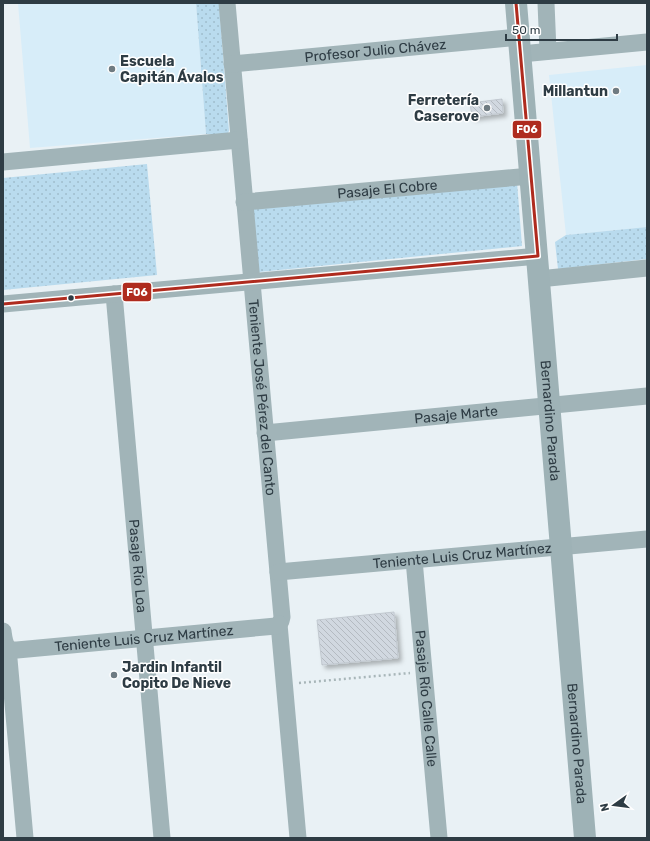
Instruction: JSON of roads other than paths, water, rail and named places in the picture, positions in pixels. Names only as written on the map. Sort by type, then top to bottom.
[{"type":"street","name":"Teniente José Pérez del Canto","points":[[227,3],[282,617],[279,624],[298,838]]},
{"type":"street","name":"Bernardino Parada","points":[[516,3],[585,838]]},
{"type":"street","points":[[546,3],[548,51]]},
{"type":"street","name":"Profesor Julio Chávez","points":[[232,64],[520,45],[548,51],[647,42]]},
{"type":"street","points":[[3,162],[239,140]]},
{"type":"street","name":"Pasaje El Cobre","points":[[244,202],[531,176]]},
{"type":"street","points":[[3,304],[538,256]]},
{"type":"street","points":[[539,279],[647,268]]},
{"type":"street","name":"Pasaje Río Loa","points":[[114,294],[162,838]]},
{"type":"street","name":"Pasaje Marte","points":[[265,433],[647,396]]},
{"type":"street","name":"Teniente Luis Cruz Martínez","points":[[278,572],[647,539]]},
{"type":"street","name":"Pasaje Río Calle Calle","points":[[414,560],[439,838]]},
{"type":"street","name":"Teniente Luis Cruz Martínez","points":[[8,648],[17,650],[276,626],[279,624]]},
{"type":"street","points":[[3,631],[5,644],[8,648],[25,838]]},
{"type":"place","name":"Escuela Capitán Ávalos","points":[[112,69]]},
{"type":"place","name":"Millantun","points":[[616,91]]},
{"type":"place","name":"Ferretería Caserove","points":[[487,108]]},
{"type":"place","name":"Jardin Infantil Copito De Nieve","points":[[114,675]]}]
